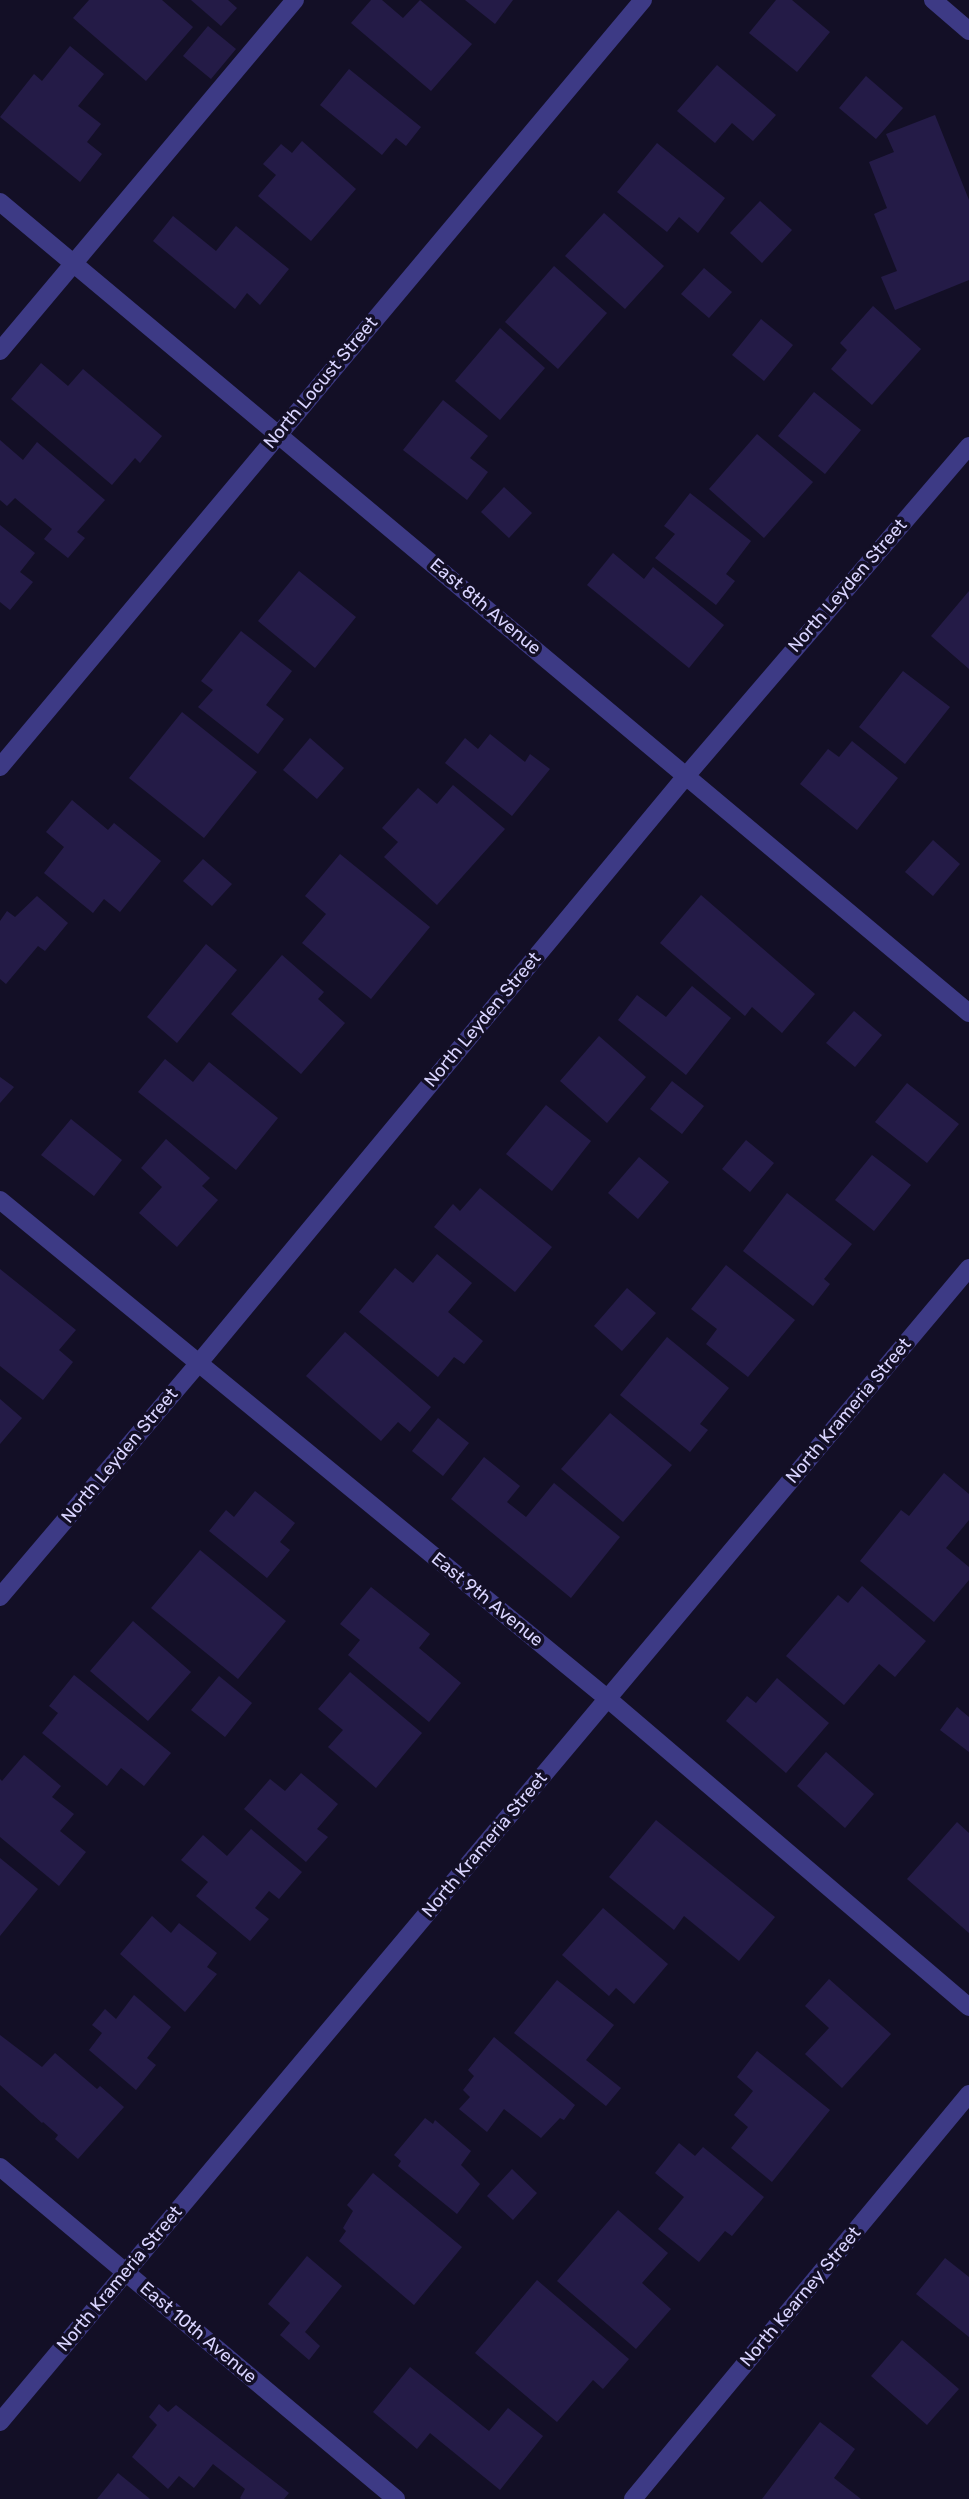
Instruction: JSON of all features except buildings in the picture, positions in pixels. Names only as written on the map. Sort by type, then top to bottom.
[{"type":"street","points":[[0,351],[295,0]]},
{"type":"street","name":"North Locust Street","points":[[0,767],[643,0]]},
{"type":"street","points":[[933,0],[969,31]]},
{"type":"street","name":"East 8th Avenue","points":[[0,202],[969,1013]]},
{"type":"street","name":"North Leyden Street","points":[[0,1597],[198,1364],[686,776],[969,446]]},
{"type":"street","name":"East 9th Avenue","points":[[0,1200],[608,1699],[969,2007]]},
{"type":"street","name":"North Krameria Street","points":[[0,2422],[969,1268]]},
{"type":"street","name":"North Kearney Street","points":[[633,2499],[969,2094]]},
{"type":"street","name":"East 10th Avenue","points":[[0,2167],[396,2499]]}]
